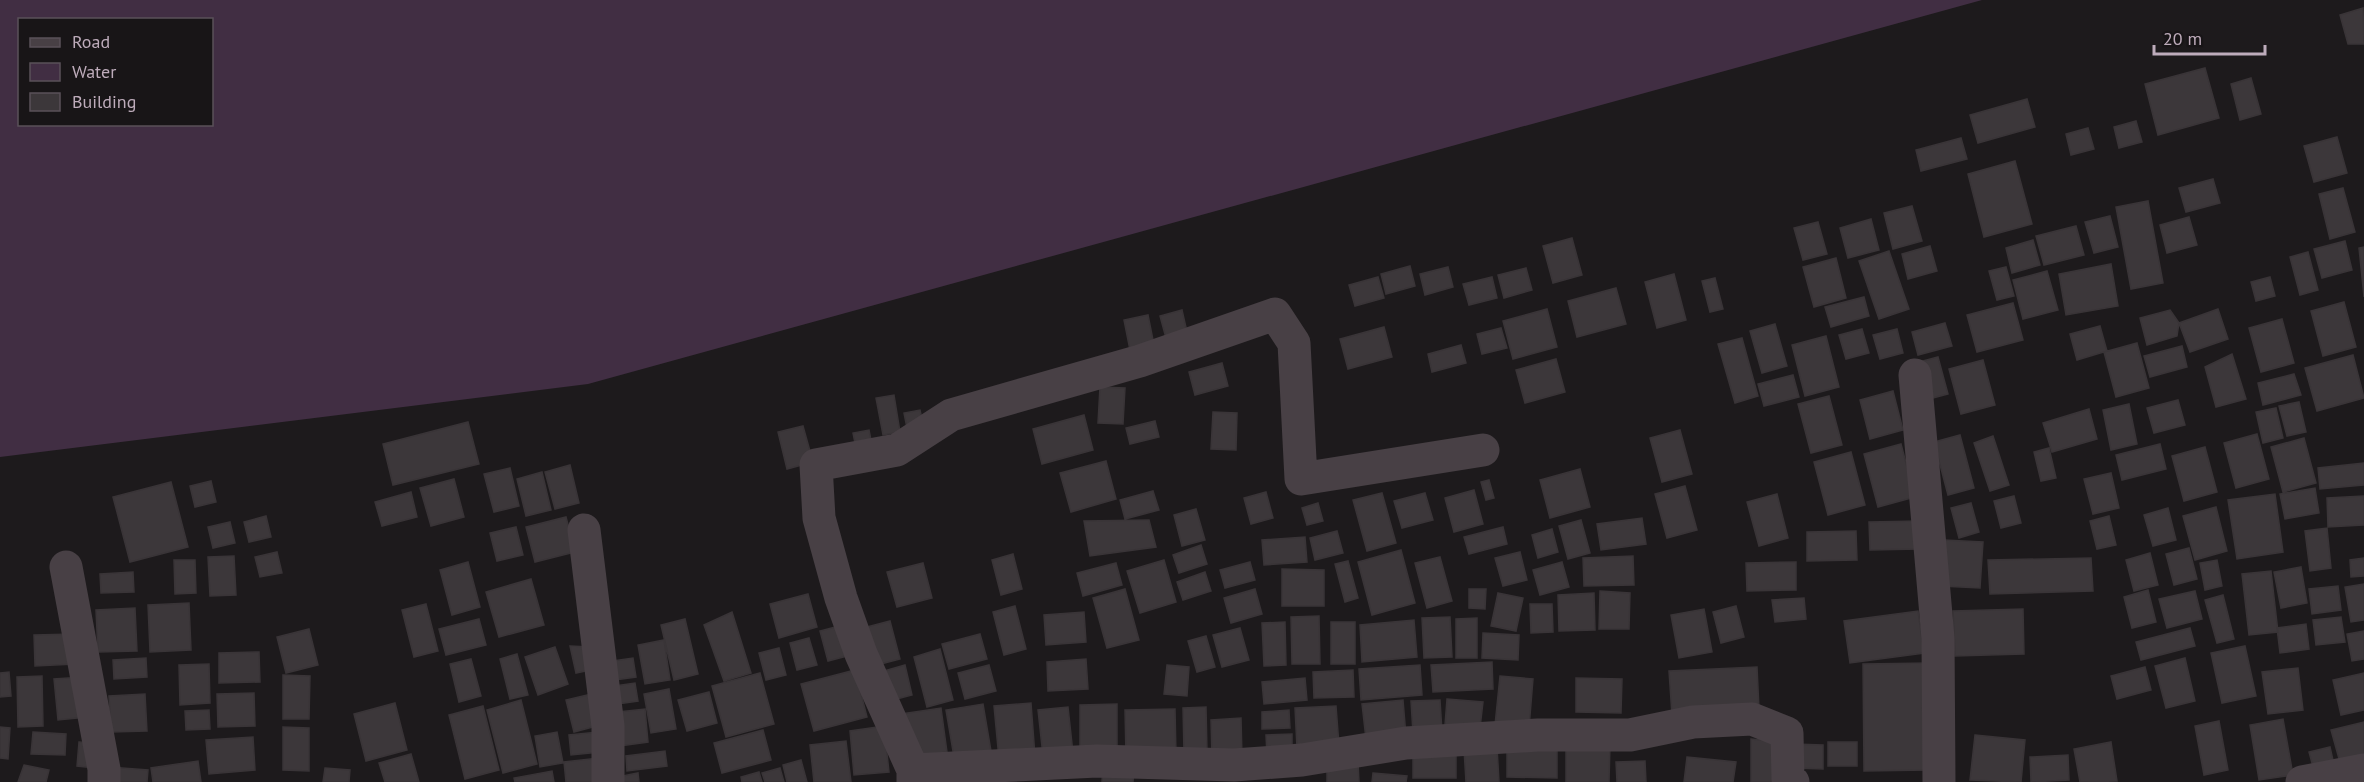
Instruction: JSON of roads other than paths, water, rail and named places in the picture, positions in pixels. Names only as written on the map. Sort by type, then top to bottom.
[{"type":"street","points":[[1483,450],[1301,479],[1294,343],[1275,314],[1140,361],[951,415],[897,450],[816,465],[819,518],[841,598],[861,654],[913,776],[1097,761],[1234,765],[1302,760],[1406,743],[1538,735],[1630,735],[1693,723],[1752,720],[1786,733],[1788,779],[1793,782]]},
{"type":"street","points":[[1916,375],[1938,638],[1939,782]]},
{"type":"street","points":[[584,530],[608,726],[608,782]]},
{"type":"street","points":[[66,567],[104,782]]},
{"type":"street","points":[[2302,782],[2364,770]]},
{"type":"water","points":[[0,0],[1982,0],[588,384],[0,457]]}]
